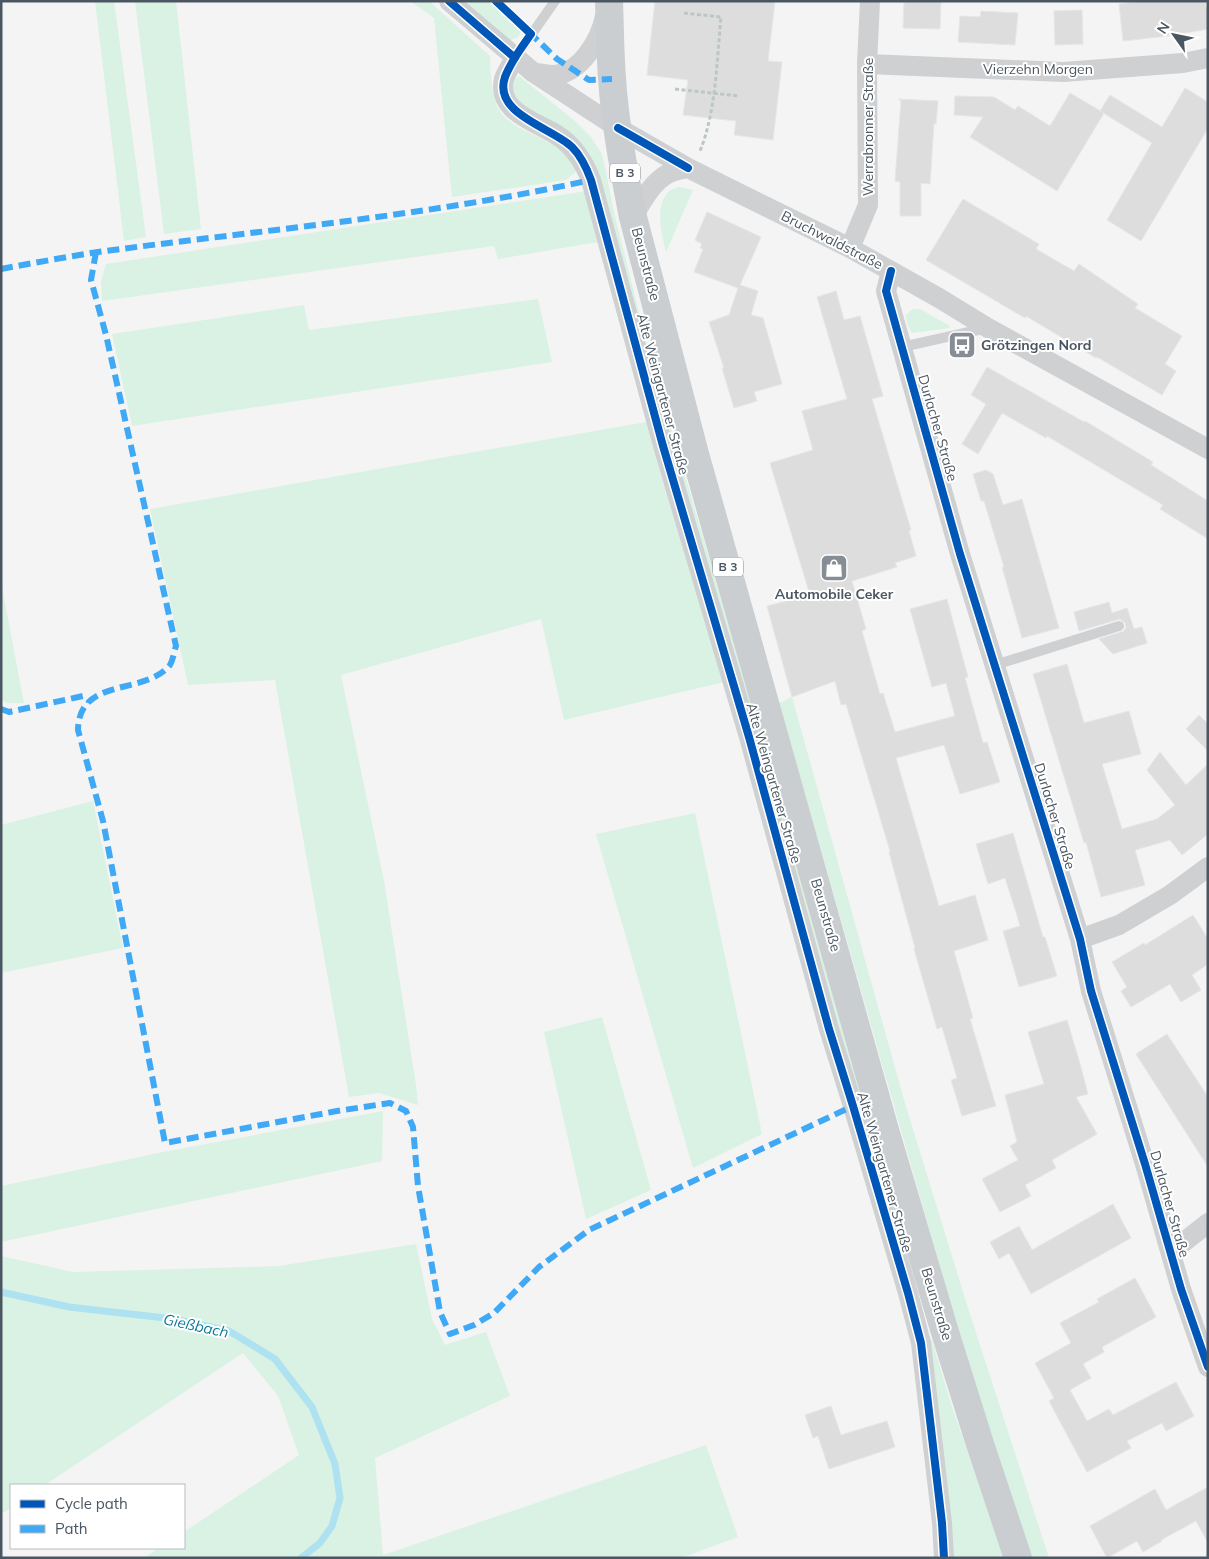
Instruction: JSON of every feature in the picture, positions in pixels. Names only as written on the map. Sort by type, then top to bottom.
[{"type":"main road","name":"Beunstraße","points":[[609,1],[612,79],[633,217],[695,454],[728,565],[883,1121],[949,1347],[1018,1558]]},
{"type":"street","name":"Bruchwaldstraße","points":[[449,1],[534,73],[618,128],[688,168],[850,248],[988,328],[1208,449]]},
{"type":"street","points":[[534,73],[555,75],[571,69],[587,55],[596,43],[603,27],[609,1]]},
{"type":"street","name":"Werrabronner Straße","points":[[850,248],[868,205],[867,64],[870,1]]},
{"type":"street","name":"Alte Weingartener Straße","points":[[515,58],[504,79],[504,92],[509,105],[523,118],[558,136],[573,148],[585,166],[591,180],[664,446],[749,737],[829,1029],[908,1293],[921,1343],[942,1523],[944,1558]]},
{"type":"street","name":"Vierzehn Morgen","points":[[867,64],[1063,72],[1182,63],[1208,58]]},
{"type":"street","points":[[633,217],[649,190],[659,181],[668,174],[688,168]]},
{"type":"street","name":"Durlacher Straße","points":[[891,271],[886,291],[960,554],[1080,939],[1091,990],[1142,1154],[1183,1297],[1208,1367]]},
{"type":"street","points":[[1080,939],[1119,925],[1170,895],[1208,867]]},
{"type":"street","points":[[1171,1252],[1208,1224]]},
{"type":"lane","points":[[515,58],[555,1]]},
{"type":"lane","points":[[902,347],[988,328]]},
{"type":"lane","points":[[994,665],[1120,626]]},
{"type":"path","points":[[684,13],[721,17],[707,135],[700,152],[692,148]]},
{"type":"path","points":[[675,89],[739,96]]},
{"type":"green space","points":[[95,1],[114,1],[146,237],[124,241]]},
{"type":"green space","points":[[135,1],[176,1],[201,229],[164,234]]},
{"type":"green space","points":[[410,1],[429,1],[490,56],[493,92],[499,110],[517,126],[563,151],[571,159],[577,171],[566,180],[452,197],[434,18]]},
{"type":"green space","points":[[464,1],[488,1],[521,32],[518,37],[509,41]]},
{"type":"green space","points":[[519,76],[575,121],[591,137],[602,154],[613,208],[648,349],[760,731],[896,1218],[901,1254],[596,174],[527,113],[514,94],[512,85],[514,79]]},
{"type":"green space","points":[[679,187],[693,190],[666,252],[660,221],[661,206],[668,192]]},
{"type":"green space","points":[[587,191],[598,242],[498,259],[494,246],[102,301],[101,281],[106,264]]},
{"type":"green space","points":[[538,299],[552,362],[132,426],[112,334],[304,305],[309,330]]},
{"type":"green space","points":[[920,309],[950,326],[950,328],[912,333],[907,324],[906,316],[911,310]]},
{"type":"green space","points":[[646,422],[724,682],[564,720],[541,619],[341,675],[384,881],[418,1105],[379,1093],[349,1097],[275,680],[188,685],[150,509]]},
{"type":"green space","points":[[1,582],[24,703],[7,703],[1,699]]},
{"type":"green space","points":[[792,697],[904,1100],[968,1308],[1049,1558],[1033,1558],[1001,1469],[956,1323],[779,703]]},
{"type":"green space","points":[[93,801],[123,948],[1,973],[1,825]]},
{"type":"green space","points":[[695,813],[762,1134],[693,1168],[596,834]]},
{"type":"green space","points":[[602,1017],[651,1190],[586,1219],[544,1032]]},
{"type":"green space","points":[[383,1111],[382,1161],[1,1242],[1,1186],[163,1152]]},
{"type":"green space","points":[[416,1244],[432,1319],[445,1345],[486,1332],[510,1396],[375,1458],[383,1555],[706,1445],[738,1537],[681,1558],[144,1558],[158,1549],[185,1549],[185,1531],[299,1455],[278,1396],[243,1353],[46,1484],[10,1484],[10,1509],[1,1514],[1,1256],[73,1272],[279,1266]]},
{"type":"green space","points":[[932,1340],[951,1404],[1004,1558],[950,1558],[928,1341]]},
{"type":"building","points":[[655,1],[775,1],[768,61],[782,62],[773,140],[734,135],[736,121],[683,115],[688,80],[647,75]]},
{"type":"building","points":[[904,1],[941,1],[940,29],[903,28]]},
{"type":"building","points":[[1143,1],[1205,1],[1208,29],[1123,41],[1119,4]]},
{"type":"building","points":[[1082,10],[1083,44],[1055,45],[1054,11]]},
{"type":"building","points":[[981,11],[1018,13],[1015,45],[958,42],[960,16],[980,17]]},
{"type":"building","points":[[1185,88],[1208,102],[1208,128],[1141,241],[1107,220],[1152,143],[1100,111],[1110,95],[1162,127]]},
{"type":"building","points":[[1070,93],[1104,113],[1057,191],[970,137],[983,117],[954,115],[955,96],[994,97],[1015,110],[1018,106],[1050,126]]},
{"type":"building","points":[[898,99],[938,101],[936,124],[934,123],[930,184],[921,183],[921,216],[900,216],[900,182],[895,181],[901,101]]},
{"type":"building","points":[[963,199],[1039,244],[1036,249],[1074,271],[1079,264],[1138,304],[1135,308],[1182,336],[1165,364],[1176,371],[1162,395],[926,260]]},
{"type":"building","points":[[707,212],[761,237],[740,285],[758,291],[751,315],[763,318],[782,384],[754,392],[757,401],[734,408],[722,368],[724,368],[709,322],[729,315],[738,288],[694,272],[703,249],[700,248],[702,244],[695,240]]},
{"type":"building","points":[[836,291],[844,320],[860,316],[883,396],[872,399],[911,530],[909,531],[916,556],[895,563],[897,567],[852,581],[866,629],[862,631],[880,694],[883,693],[895,732],[955,716],[946,683],[932,687],[910,609],[947,599],[968,677],[965,678],[983,743],[987,742],[1000,782],[960,794],[944,745],[896,758],[939,906],[975,895],[988,940],[954,951],[973,1018],[970,1019],[996,1106],[962,1116],[951,1080],[957,1078],[942,1027],[937,1029],[914,949],[890,851],[846,704],[841,705],[835,681],[792,697],[767,606],[810,595],[770,463],[813,450],[802,411],[847,399],[817,297]]},
{"type":"building","points":[[987,367],[1085,421],[1153,462],[1151,465],[1208,501],[1208,539],[1160,509],[1163,505],[1047,436],[1046,438],[1002,413],[978,454],[962,444],[986,404],[971,395]]},
{"type":"building","points":[[986,470],[993,474],[1003,505],[1022,499],[1059,628],[1022,638],[1002,567],[1004,567],[984,501],[981,501],[973,474]]},
{"type":"building","points":[[1109,602],[1112,613],[1127,608],[1134,629],[1142,627],[1147,643],[1113,654],[1099,639],[1124,631],[1125,623],[1120,619],[1079,631],[1074,612]]},
{"type":"building","points":[[1067,664],[1084,723],[1129,711],[1141,754],[1102,764],[1122,829],[1157,819],[1175,805],[1147,770],[1160,752],[1186,785],[1208,764],[1208,834],[1182,855],[1170,840],[1135,850],[1145,885],[1101,897],[1086,842],[1084,843],[1033,674]]},
{"type":"building","points":[[1199,715],[1208,724],[1208,751],[1186,729]]},
{"type":"building","points":[[1013,833],[1043,937],[1045,937],[1057,976],[1019,987],[1003,931],[1020,926],[1015,909],[1005,878],[988,884],[976,844]]},
{"type":"building","points":[[1193,915],[1208,939],[1208,964],[1192,975],[1201,990],[1181,1002],[1170,984],[1131,1007],[1121,991],[1127,987],[1112,962],[1144,943],[1145,945]]},
{"type":"building","points":[[1067,1020],[1088,1094],[1076,1097],[1097,1134],[1052,1160],[1056,1168],[1025,1185],[1031,1196],[1000,1212],[982,1179],[1018,1160],[1010,1146],[1017,1142],[1005,1095],[1044,1084],[1028,1032]]},
{"type":"building","points":[[1167,1034],[1208,1097],[1208,1167],[1136,1054]]},
{"type":"building","points":[[1113,1204],[1131,1238],[1031,1294],[1009,1253],[999,1259],[990,1242],[1019,1226],[1032,1250]]},
{"type":"building","points":[[1135,1278],[1156,1317],[1102,1347],[1104,1352],[1083,1364],[1091,1378],[1070,1390],[1087,1421],[1109,1409],[1113,1415],[1176,1382],[1194,1416],[1166,1431],[1162,1423],[1127,1441],[1131,1448],[1087,1472],[1049,1401],[1054,1398],[1035,1363],[1071,1343],[1060,1323],[1099,1302],[1097,1299]]},
{"type":"building","points":[[831,1406],[841,1435],[887,1421],[895,1447],[829,1469],[818,1436],[813,1438],[805,1415]]},
{"type":"building","points":[[1208,1487],[1208,1543],[1196,1521],[1143,1552],[1137,1541],[1107,1558],[1090,1526],[1155,1489],[1166,1510]]},
{"type":"waterway","name":"Gießbach","points":[[1,1292],[69,1307],[174,1319],[229,1331],[275,1359],[312,1407],[335,1464],[340,1498],[332,1526],[320,1543],[301,1558]]},
{"type":"marked path","points":[[529,32],[557,59],[589,80],[612,79]]},
{"type":"marked path","points":[[1,269],[98,252],[407,213],[530,193],[591,180]]},
{"type":"marked path","points":[[96,252],[91,280],[106,335],[176,646],[170,665],[159,674],[145,681],[101,694],[89,701],[81,713],[78,730],[103,821],[165,1143],[390,1103],[406,1111],[413,1127],[418,1186],[440,1312],[450,1334],[474,1325],[494,1313],[539,1267],[589,1230],[853,1106]]},
{"type":"marked path","points":[[1,709],[9,712],[83,696],[89,701]]},
{"type":"cycle path","points":[[449,1],[515,58]]},
{"type":"cycle path","points":[[496,1],[531,34],[507,71],[503,90],[507,101],[526,119],[572,147],[578,154],[591,180],[663,446],[749,737],[829,1029],[908,1293],[921,1343],[942,1523],[944,1558]]},
{"type":"cycle path","points":[[618,128],[688,168]]},
{"type":"cycle path","points":[[891,271],[886,291],[960,554],[1080,939],[1091,991],[1145,1164],[1181,1289],[1208,1367]]},
{"type":"place","name":"Grötzingen Nord","points":[[962,345]]},
{"type":"place","name":"Automobile Ceker","points":[[834,568]]}]
